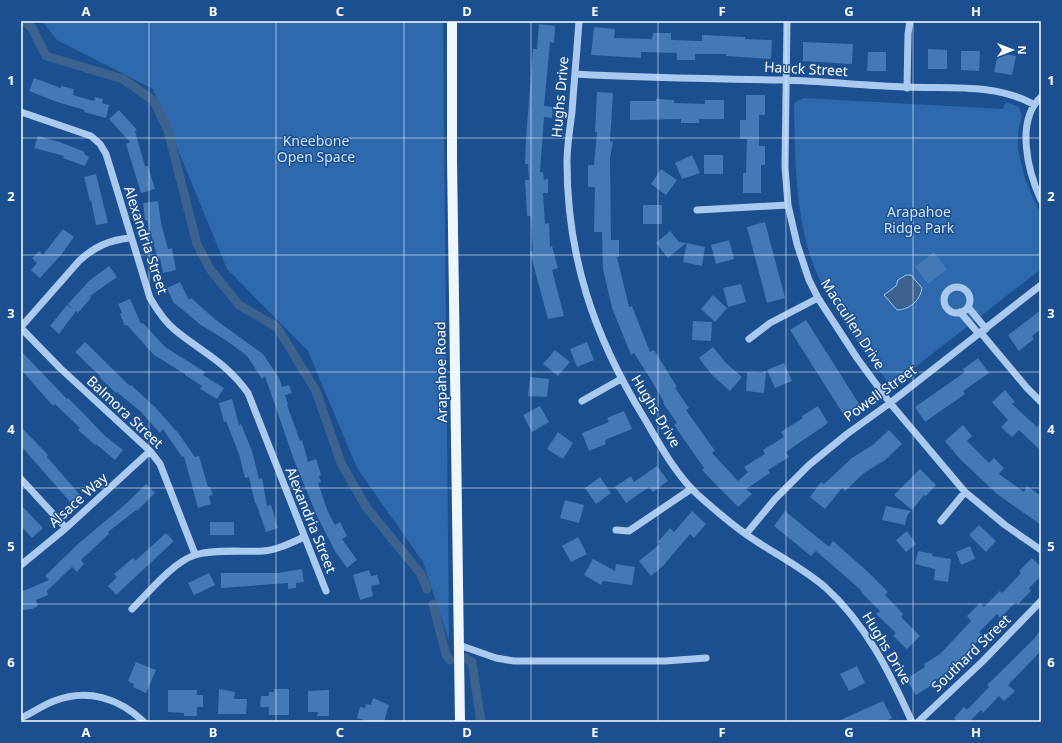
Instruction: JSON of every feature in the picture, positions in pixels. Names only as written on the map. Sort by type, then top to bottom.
[{"type":"main road","name":"Arapahoe Road","points":[[452,21],[452,159],[460,722]]},
{"type":"street","name":"Hughs Drive","points":[[579,21],[567,160],[568,200],[573,239],[584,288],[593,318],[621,379],[668,457],[691,489],[746,534],[805,572],[826,588],[855,618],[868,637],[899,693],[912,722]]},
{"type":"street","name":"Maccullen Drive","points":[[787,21],[785,167],[788,205],[797,244],[809,280],[818,298],[857,358],[890,403],[965,492],[1005,525],[1041,550]]},
{"type":"street","points":[[907,88],[908,34],[910,21]]},
{"type":"street","name":"Hauck Street","points":[[575,74],[632,78],[786,80],[907,88],[966,88],[996,91],[1022,98],[1033,104]]},
{"type":"street","points":[[1041,97],[1033,104],[1028,126],[1027,160],[1041,200]]},
{"type":"street","name":"Alexandria Street","points":[[21,112],[91,136],[100,144],[106,154],[145,288],[159,313],[174,329],[225,365],[236,376],[248,393],[326,591]]},
{"type":"street","points":[[697,210],[788,205]]},
{"type":"street","points":[[21,327],[79,261],[90,251],[116,239],[130,238]]},
{"type":"street","name":"Powell Street","points":[[746,534],[775,499],[809,465],[1041,285]]},
{"type":"street","points":[[952,288],[962,288],[969,292],[971,302],[968,307],[960,312],[955,315],[950,312],[943,302],[946,294],[952,288]]},
{"type":"street","points":[[748,340],[770,323],[818,298]]},
{"type":"street","points":[[968,307],[982,332]]},
{"type":"street","points":[[960,312],[982,332],[1027,388],[1041,402]]},
{"type":"street","name":"Balmora Street","points":[[21,327],[60,368],[150,451],[160,464],[195,554]]},
{"type":"street","points":[[582,401],[621,379]]},
{"type":"street","name":"Alsace Way","points":[[21,565],[66,528],[150,451]]},
{"type":"street","points":[[21,479],[66,528]]},
{"type":"street","points":[[616,530],[629,532],[691,489]]},
{"type":"street","points":[[941,521],[965,492]]},
{"type":"street","points":[[132,609],[179,564],[195,554],[228,551],[264,551],[284,546],[304,538]]},
{"type":"street","name":"Southard Street","points":[[918,722],[983,661],[1041,601]]},
{"type":"street","points":[[459,645],[496,658],[514,661],[665,661],[706,658]]},
{"type":"street","points":[[21,718],[54,701],[77,695],[101,696],[120,703],[144,722]]},
{"type":"green space","name":"Kneebone Open Space","points":[[42,21],[443,21],[449,641],[423,562],[357,468],[308,351],[227,269],[153,89],[57,40]]},
{"type":"green space","name":"Arapahoe Ridge Park","points":[[803,98],[1003,109],[1006,102],[1019,107],[1022,115],[1018,133],[1018,149],[1025,179],[1041,216],[1041,269],[891,386],[859,344],[840,315],[822,285],[808,250],[803,229],[797,187],[795,144],[794,103]]},
{"type":"shaded area","points":[[906,275],[911,275],[922,288],[921,293],[913,304],[901,310],[897,310],[884,295],[896,286],[898,280]]},
{"type":"building","points":[[539,24],[555,26],[554,43],[550,42],[544,106],[553,107],[552,118],[544,117],[540,172],[543,172],[544,180],[548,179],[548,193],[543,193],[545,224],[549,223],[550,247],[552,246],[558,268],[552,270],[564,316],[548,319],[530,252],[533,251],[531,216],[527,216],[525,180],[529,180],[528,164],[525,164],[526,139],[533,49],[537,49]]},
{"type":"building","points":[[594,27],[615,29],[614,38],[652,39],[653,33],[671,33],[671,40],[702,41],[702,35],[772,40],[771,59],[726,56],[726,54],[695,54],[695,60],[677,60],[677,53],[641,52],[641,58],[591,55]]},
{"type":"building","points":[[803,42],[853,44],[852,64],[803,61]]},
{"type":"building","points":[[928,49],[947,50],[947,69],[928,69]]},
{"type":"building","points":[[961,51],[980,51],[979,71],[961,70]]},
{"type":"building","points":[[868,52],[886,52],[886,71],[867,71]]},
{"type":"building","points":[[998,53],[1016,56],[1012,75],[994,72]]},
{"type":"building","points":[[34,78],[61,88],[61,86],[74,89],[73,95],[94,101],[95,97],[103,99],[102,103],[109,105],[106,118],[84,112],[85,110],[57,102],[29,91]]},
{"type":"building","points":[[597,92],[613,93],[610,141],[613,142],[610,158],[611,240],[619,240],[619,257],[617,257],[629,307],[632,306],[650,352],[654,350],[677,387],[675,388],[689,408],[686,410],[715,451],[712,453],[738,481],[748,472],[744,467],[765,454],[763,450],[784,437],[781,432],[803,418],[802,416],[818,406],[828,423],[786,452],[789,457],[768,470],[770,473],[746,489],[752,494],[738,507],[702,470],[704,468],[674,425],[677,423],[663,403],[664,402],[651,380],[634,353],[631,355],[612,308],[603,269],[602,232],[594,232],[595,187],[588,187],[588,165],[594,165],[597,132],[595,132]]},
{"type":"building","points":[[746,95],[765,95],[765,115],[759,115],[759,146],[765,146],[765,165],[761,165],[761,193],[743,193],[743,173],[746,173],[747,139],[740,139],[740,120],[746,120]]},
{"type":"building","points":[[656,99],[674,100],[674,103],[705,104],[705,100],[724,100],[724,119],[699,119],[699,123],[681,123],[681,119],[630,120],[630,101],[656,101]]},
{"type":"building","points":[[119,110],[137,130],[135,131],[145,166],[148,166],[155,189],[141,193],[126,144],[130,142],[109,119]]},
{"type":"building","points":[[38,136],[60,142],[85,152],[84,154],[89,157],[85,166],[63,158],[64,156],[34,148]]},
{"type":"building","points":[[692,155],[700,173],[682,179],[675,163]]},
{"type":"building","points":[[704,155],[723,155],[723,174],[704,174]]},
{"type":"building","points":[[661,169],[677,180],[666,195],[651,184]]},
{"type":"building","points":[[96,174],[108,223],[96,225],[91,200],[90,201],[84,177]]},
{"type":"building","points":[[158,201],[161,223],[168,249],[172,248],[176,270],[163,273],[160,258],[158,259],[147,220],[145,220],[143,203]]},
{"type":"building","points":[[643,205],[662,205],[662,224],[643,224]]},
{"type":"building","points":[[765,222],[785,298],[767,303],[747,227]]},
{"type":"building","points":[[63,229],[74,237],[61,255],[40,278],[31,270],[37,263],[32,258],[39,251],[43,255]]},
{"type":"building","points":[[670,231],[679,242],[686,243],[668,258],[656,243]]},
{"type":"building","points":[[729,240],[734,259],[716,264],[711,245]]},
{"type":"building","points":[[687,243],[705,247],[702,266],[683,262]]},
{"type":"building","points":[[934,252],[947,269],[928,284],[915,267]]},
{"type":"building","points":[[109,266],[117,277],[90,296],[91,298],[78,313],[76,311],[59,334],[50,326],[67,305],[73,309],[68,304],[89,281]]},
{"type":"building","points":[[180,282],[189,300],[191,298],[216,320],[263,354],[279,378],[282,387],[289,385],[292,393],[285,395],[287,405],[300,441],[302,440],[308,462],[316,459],[321,475],[319,476],[321,482],[318,483],[328,512],[335,525],[340,522],[347,536],[342,539],[357,560],[347,568],[335,551],[317,516],[294,460],[265,376],[262,379],[247,356],[227,341],[201,325],[173,302],[167,288]]},
{"type":"building","points":[[741,284],[746,302],[728,307],[723,288]]},
{"type":"building","points":[[713,295],[727,308],[715,322],[701,309]]},
{"type":"building","points":[[130,299],[141,324],[143,323],[165,347],[205,372],[203,375],[224,388],[217,399],[200,389],[202,386],[185,374],[154,355],[127,325],[125,326],[118,304]]},
{"type":"building","points":[[1041,310],[1041,329],[1032,336],[1034,339],[1019,351],[1008,335]]},
{"type":"building","points":[[806,320],[861,407],[845,417],[790,330]]},
{"type":"building","points":[[693,321],[712,322],[711,341],[692,340]]},
{"type":"building","points":[[85,342],[130,386],[131,385],[155,407],[179,434],[195,457],[199,456],[208,487],[210,487],[213,495],[209,496],[211,504],[198,508],[184,456],[182,457],[163,429],[160,433],[140,411],[117,392],[116,393],[75,352]]},
{"type":"building","points":[[587,342],[594,360],[577,367],[570,349]]},
{"type":"building","points":[[713,347],[725,362],[742,377],[730,391],[712,375],[699,358]]},
{"type":"building","points":[[555,350],[570,362],[558,376],[543,364]]},
{"type":"building","points":[[21,351],[104,435],[123,450],[115,460],[78,430],[80,428],[55,404],[53,406],[37,388],[21,369]]},
{"type":"building","points":[[978,358],[989,373],[963,391],[965,394],[925,422],[915,407],[965,372],[963,369]]},
{"type":"building","points":[[784,363],[792,381],[775,388],[767,370]]},
{"type":"building","points":[[766,371],[764,393],[746,391],[747,372],[761,373]]},
{"type":"building","points":[[530,377],[549,379],[547,397],[528,396]]},
{"type":"building","points":[[1005,390],[1015,402],[1012,404],[1037,427],[1041,423],[1041,451],[1019,430],[1012,437],[1001,427],[1008,420],[992,402]]},
{"type":"building","points":[[232,399],[239,425],[241,424],[252,451],[259,479],[262,478],[267,506],[271,505],[278,528],[266,532],[255,503],[249,477],[245,478],[239,454],[226,421],[224,422],[219,403]]},
{"type":"building","points":[[540,406],[549,422],[532,432],[523,415]]},
{"type":"building","points":[[624,411],[632,429],[605,440],[606,444],[589,451],[582,433],[609,422],[607,418]]},
{"type":"building","points":[[963,425],[972,436],[967,441],[989,463],[994,458],[1004,468],[999,474],[1024,492],[1027,486],[1041,496],[1041,525],[997,494],[960,459],[945,441]]},
{"type":"building","points":[[21,427],[48,455],[47,457],[81,496],[72,504],[21,446]]},
{"type":"building","points":[[889,430],[902,444],[885,460],[864,473],[845,491],[842,488],[825,509],[810,497],[821,482],[824,484],[852,458],[874,444]]},
{"type":"building","points":[[558,432],[573,443],[563,459],[547,449]]},
{"type":"building","points":[[657,466],[668,481],[653,492],[649,487],[626,503],[615,487],[631,476],[634,482]]},
{"type":"building","points":[[920,469],[936,485],[926,496],[924,495],[912,510],[894,495]]},
{"type":"building","points":[[600,477],[611,493],[596,504],[585,488]]},
{"type":"building","points":[[146,484],[155,493],[137,511],[136,510],[108,532],[109,534],[81,560],[84,564],[77,572],[72,567],[47,591],[48,595],[36,600],[38,606],[32,609],[21,610],[21,592],[49,580],[45,576],[79,543],[128,502]]},
{"type":"building","points":[[565,500],[584,505],[579,523],[560,518]]},
{"type":"building","points":[[21,505],[43,528],[32,538],[21,526]]},
{"type":"building","points":[[886,506],[911,511],[907,516],[905,525],[882,520]]},
{"type":"building","points":[[692,511],[706,524],[694,538],[690,534],[663,566],[651,576],[639,561],[660,544],[658,542],[670,528],[674,532]]},
{"type":"building","points":[[785,511],[829,547],[833,541],[888,592],[885,595],[903,614],[901,617],[920,636],[907,649],[893,636],[896,633],[876,614],[880,611],[861,592],[862,591],[816,551],[811,556],[774,526]]},
{"type":"building","points":[[210,522],[234,522],[234,535],[210,535]]},
{"type":"building","points":[[979,525],[996,541],[986,552],[969,535]]},
{"type":"building","points":[[907,531],[916,544],[906,552],[896,540]]},
{"type":"building","points":[[166,533],[174,541],[116,595],[108,586],[117,577],[114,574],[133,558],[135,561]]},
{"type":"building","points":[[578,537],[587,554],[571,562],[562,546]]},
{"type":"building","points":[[970,546],[975,559],[961,565],[956,552]]},
{"type":"building","points":[[918,551],[933,554],[932,556],[951,559],[948,582],[934,580],[935,569],[915,564]]},
{"type":"building","points":[[1032,558],[1041,567],[1041,576],[1029,588],[1031,591],[1018,604],[1016,602],[1000,618],[997,614],[979,632],[983,636],[952,669],[931,683],[932,685],[916,695],[906,679],[925,667],[924,664],[940,654],[971,621],[967,616],[980,603],[984,607],[1000,591],[1002,593],[1021,573],[1019,571]]},
{"type":"building","points":[[593,559],[615,571],[616,564],[635,567],[632,585],[603,581],[601,585],[584,575]]},
{"type":"building","points":[[302,569],[304,582],[296,583],[296,588],[288,589],[288,583],[221,588],[221,573],[278,573]]},
{"type":"building","points":[[369,570],[371,576],[377,575],[380,584],[371,586],[373,596],[360,600],[353,575]]},
{"type":"building","points":[[209,573],[215,585],[194,595],[188,583]]},
{"type":"building","points":[[1041,629],[1041,651],[1008,685],[1015,691],[1004,701],[999,696],[983,713],[981,710],[969,722],[957,722],[954,718],[964,707],[967,710],[989,687],[987,685],[1034,639]]},
{"type":"building","points":[[136,662],[156,670],[146,693],[133,687],[134,684],[128,681]]},
{"type":"building","points":[[857,666],[865,683],[849,691],[840,674]]},
{"type":"building","points":[[219,689],[235,692],[234,699],[247,699],[246,714],[218,714]]},
{"type":"building","points":[[274,689],[289,689],[289,715],[269,715],[269,707],[260,707],[261,696],[269,696],[269,692],[274,692]]},
{"type":"building","points":[[168,690],[197,690],[197,695],[203,695],[203,707],[197,707],[197,716],[184,716],[184,713],[168,712]]},
{"type":"building","points":[[329,690],[329,716],[317,716],[318,712],[308,712],[308,691]]},
{"type":"building","points":[[373,698],[389,705],[384,722],[371,722],[357,718],[360,707],[365,708],[366,704],[371,705]]},
{"type":"building","points":[[883,701],[892,718],[884,722],[836,722]]},
{"type":"waterway","points":[[25,21],[32,28],[46,56],[123,79],[154,101],[168,131],[197,244],[210,269],[239,305],[277,327],[316,391],[341,463],[366,507],[421,574],[427,589]]},
{"type":"waterway","points":[[433,604],[446,655],[450,660]]},
{"type":"waterway","points":[[465,658],[472,662],[481,722]]}]
